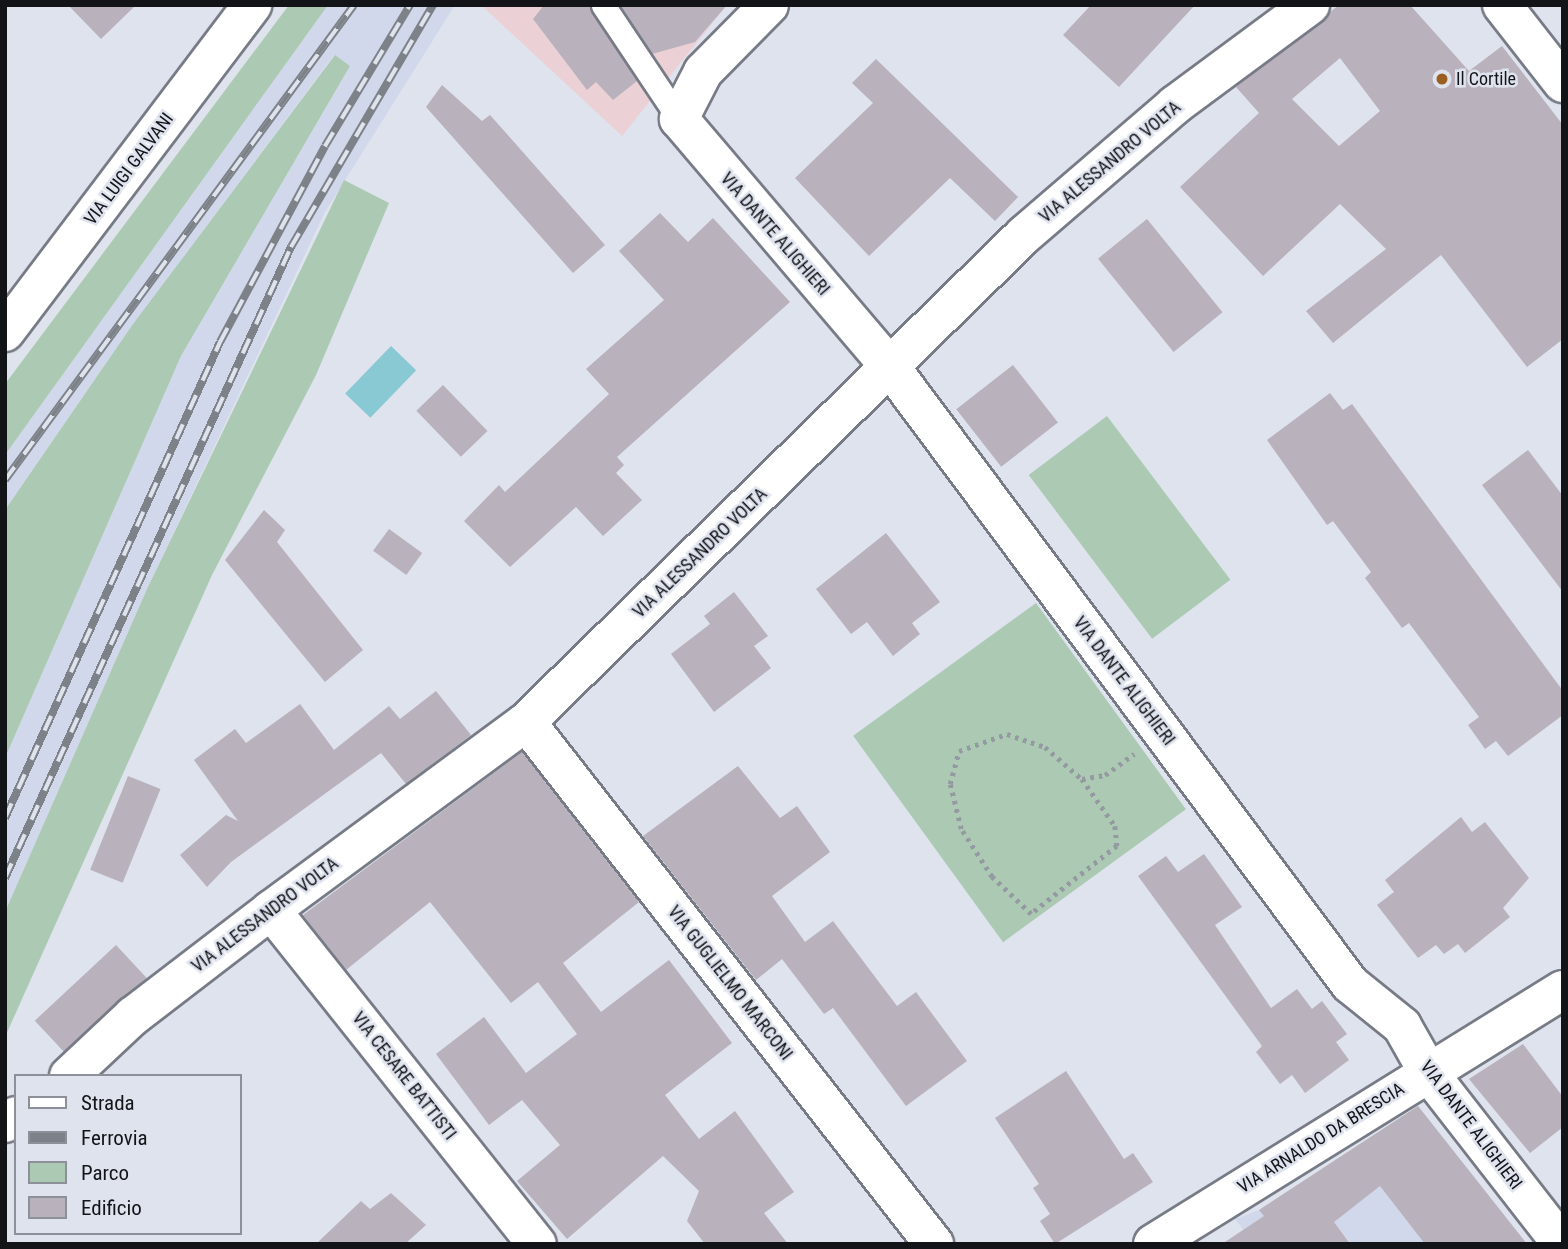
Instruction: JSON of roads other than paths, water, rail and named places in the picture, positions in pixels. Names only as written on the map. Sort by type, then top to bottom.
[{"type":"street","name":"VIA LUIGI GALVANI","points":[[5,332],[252,5]]},
{"type":"street","points":[[679,119],[703,72],[769,5]]},
{"type":"street","name":"VIA ALESSANDRO VOLTA","points":[[71,1074],[133,1016],[271,910],[526,722],[891,368],[1024,235],[1175,105],[1310,5]]},
{"type":"street","points":[[1502,5],[1563,83]]},
{"type":"street","name":"VIA DANTE ALIGHIERI","points":[[679,119],[891,368],[1350,984],[1402,1026],[1428,1072],[1562,1244]]},
{"type":"street","name":"VIA GUGLIELMO MARCONI","points":[[526,722],[934,1244]]},
{"type":"street","name":"VIA CESARE BATTISTI","points":[[271,910],[537,1244]]},
{"type":"street","name":"VIA ARNALDO DA BRESCIA","points":[[1153,1244],[1563,990]]},
{"type":"lane","points":[[603,5],[679,119]]},
{"type":"water","points":[[391,346],[416,370],[370,418],[345,393]]},
{"type":"railway","points":[[5,480],[354,5]]},
{"type":"railway","points":[[5,818],[220,342],[325,146],[410,5]]},
{"type":"railway","points":[[5,878],[291,247],[433,5]]},
{"type":"place","name":"Il Cortile","points":[[1442,79]]}]
